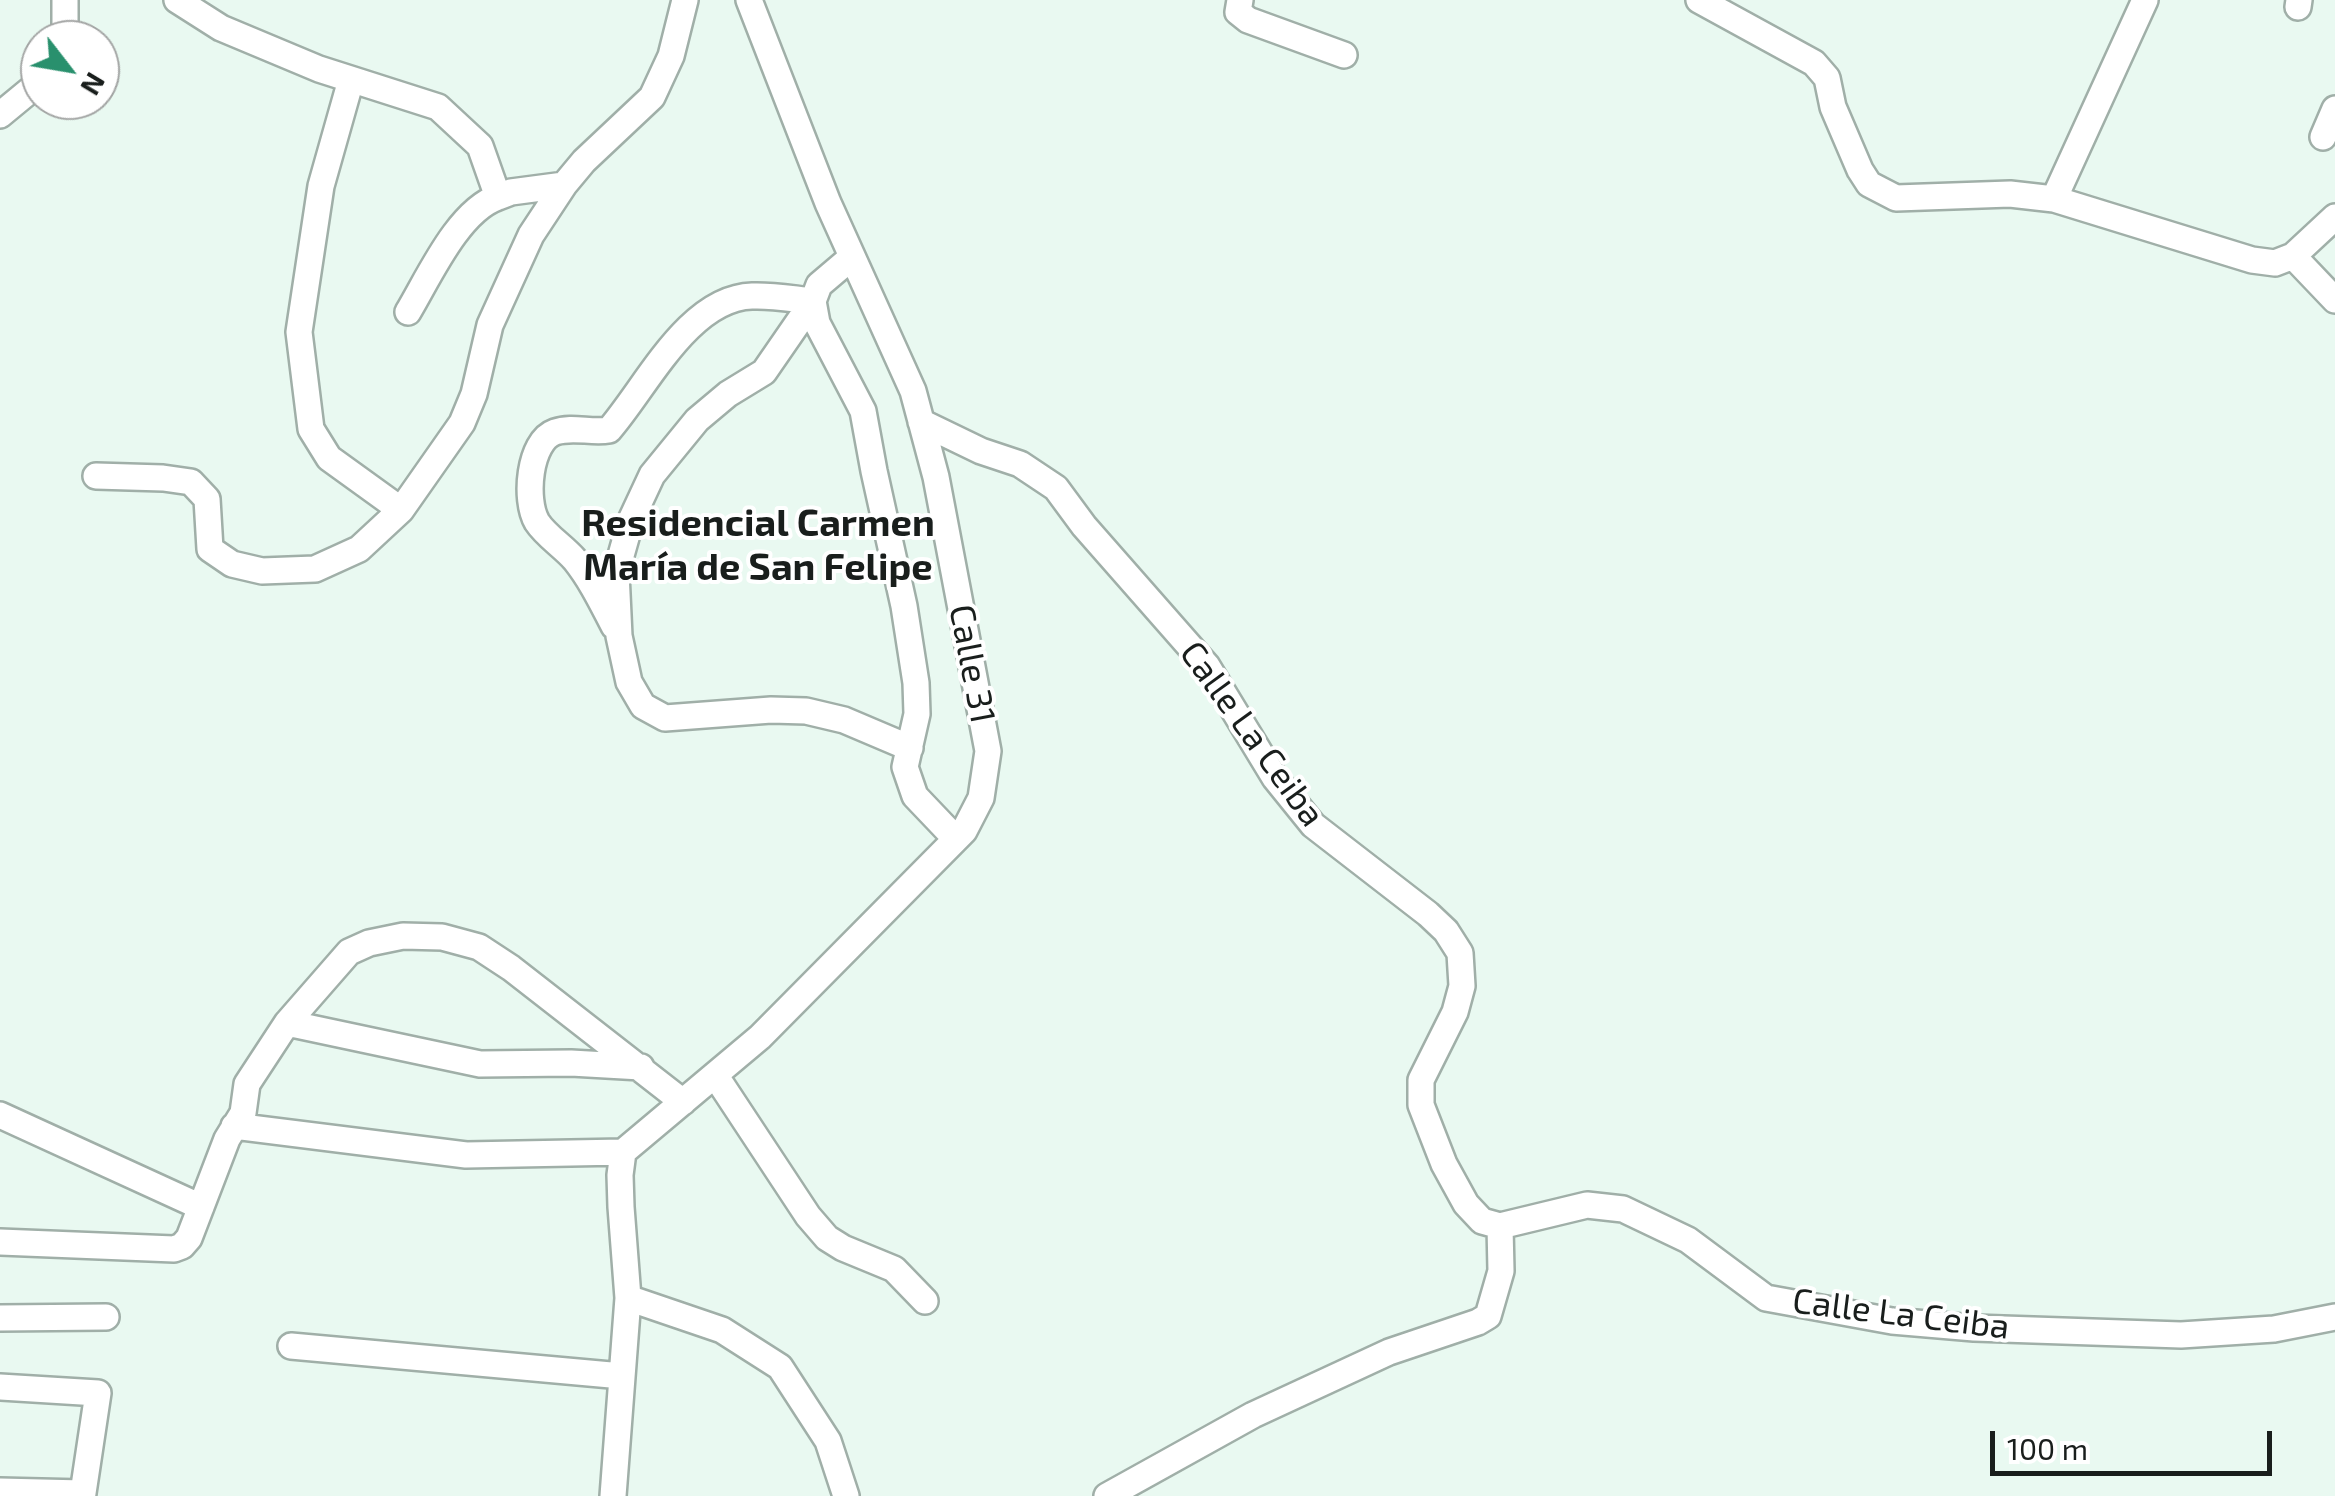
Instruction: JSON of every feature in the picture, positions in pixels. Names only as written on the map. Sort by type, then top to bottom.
[{"type":"street","points":[[177,0],[220,28],[319,69],[438,108],[480,146],[498,196]]},
{"type":"street","points":[[96,476],[190,482],[207,498],[210,549],[232,564],[262,571],[315,569],[358,549],[401,510],[462,423],[474,394],[490,325],[531,235],[584,161],[652,97],[670,56],[686,0]]},
{"type":"street","name":"Calle 31","points":[[624,1152],[760,1036],[964,831],[982,798],[988,751],[936,477],[913,392],[828,204],[749,0]]},
{"type":"street","points":[[1240,0],[1238,12],[1248,20],[1344,56]]},
{"type":"street","points":[[1698,0],[1814,63],[1827,78],[1833,107],[1860,170],[1869,184],[1896,198],[2010,194],[2054,199],[2275,264],[2293,256],[2335,217]]},
{"type":"street","points":[[2054,199],[2145,0]]},
{"type":"street","points":[[351,80],[321,186],[298,332],[311,429],[329,458],[401,510]]},
{"type":"street","points":[[0,115],[20,98]]},
{"type":"street","points":[[2323,137],[2335,109]]},
{"type":"street","points":[[408,312],[459,229],[485,202],[511,192],[564,184]]},
{"type":"street","points":[[2293,256],[2335,300]]},
{"type":"street","points":[[852,257],[819,285],[814,301],[764,372],[728,394],[697,420],[652,476],[631,520],[616,573],[619,636],[629,682],[644,706],[665,718],[806,711],[844,720],[910,748]]},
{"type":"street","points":[[619,636],[596,590],[574,559],[537,523],[531,506],[531,482],[539,444],[559,430],[608,430],[662,358],[700,318],[725,302],[749,296],[814,301]]},
{"type":"street","points":[[814,301],[817,323],[863,411],[904,606],[917,714],[905,767],[915,796],[956,839]]},
{"type":"street","name":"Calle La Ceiba","points":[[921,422],[1020,464],[1056,488],[1084,526],[1207,666],[1275,778],[1312,826],[1446,931],[1460,953],[1462,986],[1455,1012],[1421,1080],[1421,1105],[1444,1164],[1466,1204],[1482,1221],[1500,1226],[1587,1205],[1624,1210],[1688,1240],[1766,1298],[1892,1320],[1974,1328],[2182,1335],[2274,1329],[2335,1317]]},
{"type":"street","points":[[0,1242],[174,1249],[182,1246],[189,1238],[227,1139],[242,1113],[247,1084],[287,1023],[349,952],[403,936],[442,937],[479,948],[683,1102]]},
{"type":"street","points":[[287,1023],[480,1064],[640,1067]]},
{"type":"street","points":[[715,1075],[826,1238],[894,1269],[925,1301]]},
{"type":"street","points":[[0,1115],[202,1207]]},
{"type":"street","points":[[234,1126],[466,1155],[624,1152],[620,1176],[628,1298],[613,1496]]},
{"type":"street","points":[[1106,1496],[1253,1415],[1389,1352],[1488,1316],[1501,1270],[1500,1226]]},
{"type":"street","points":[[628,1298],[722,1330],[780,1366],[828,1441],[846,1496]]},
{"type":"street","points":[[0,1318],[106,1317]]},
{"type":"street","points":[[291,1346],[622,1376]]},
{"type":"street","points":[[0,1386],[98,1393],[84,1495],[6,1493]]},
{"type":"district","name":"Residencial Carmen María de San Felipe","points":[[758,545]]}]
